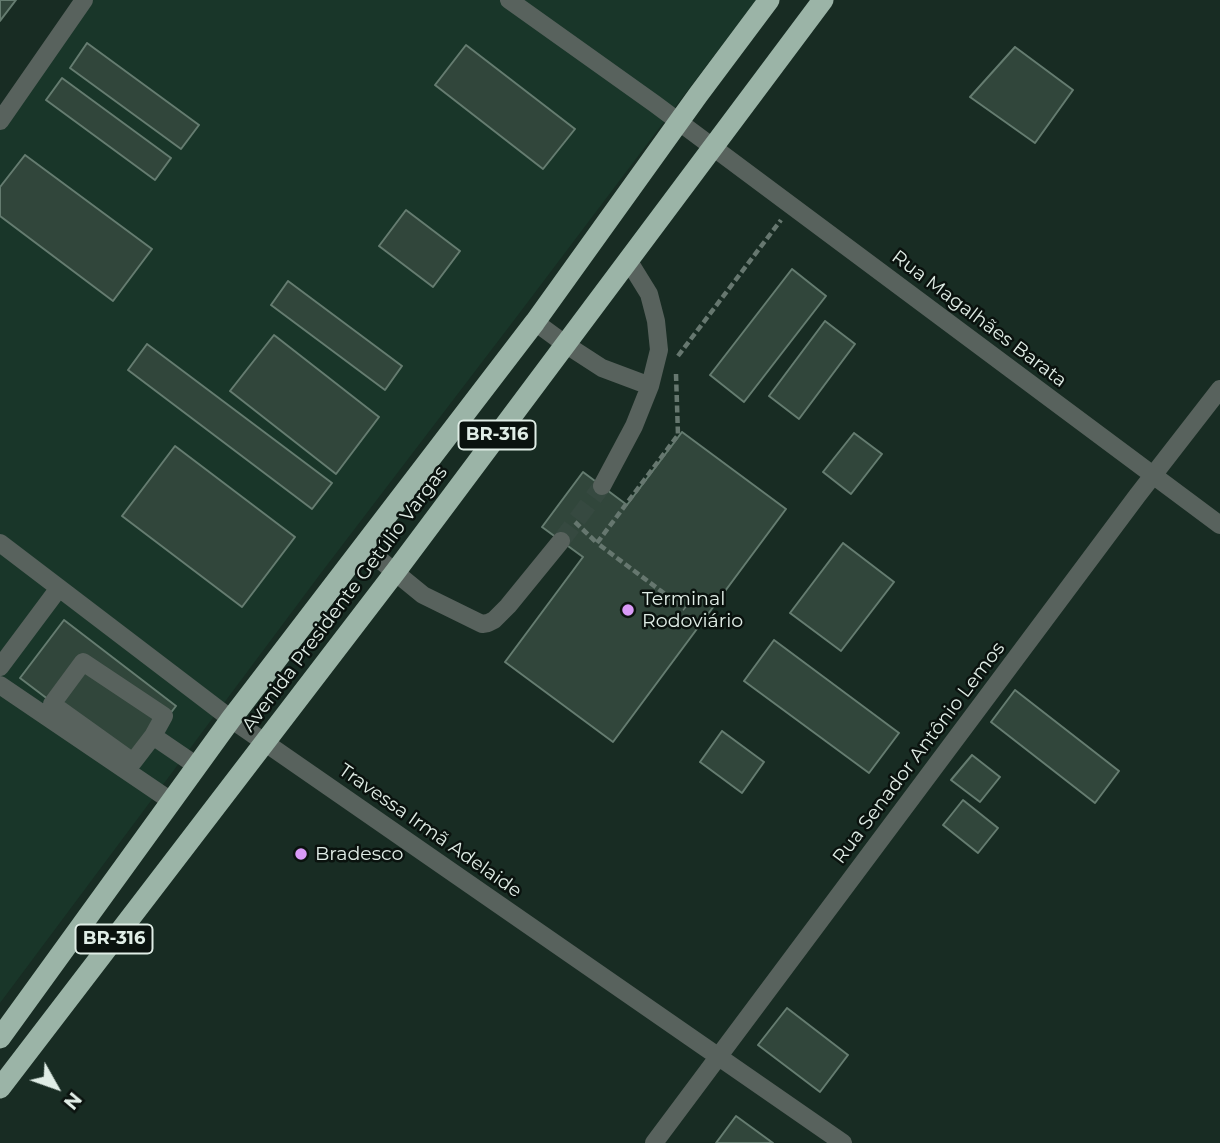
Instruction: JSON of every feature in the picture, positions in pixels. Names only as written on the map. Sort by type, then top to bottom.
[{"type":"highway","name":"Avenida Presidente Getúlio Vargas","points":[[0,1038],[231,719],[535,322],[769,0]]},
{"type":"highway","name":"Avenida Presidente Getúlio Vargas","points":[[0,1088],[396,571],[823,0]]},
{"type":"street","points":[[0,121],[84,0]]},
{"type":"street","points":[[509,0],[679,122]]},
{"type":"street","name":"Rua Magalhães Barata","points":[[679,122],[1220,525]]},
{"type":"street","points":[[602,486],[631,433],[650,386],[659,350],[656,321],[649,294],[628,260]]},
{"type":"street","points":[[535,322],[602,368],[650,386]]},
{"type":"street","name":"Rua Senador Antônio Lemos","points":[[654,1143],[1220,389]]},
{"type":"street","points":[[363,546],[424,595],[477,622],[488,623],[508,606],[561,541]]},
{"type":"street","name":"Travessa Irmã Adelaide","points":[[0,543],[231,719],[843,1143]]},
{"type":"street","points":[[0,667],[58,587]]},
{"type":"street","points":[[83,663],[164,716],[153,736],[132,762],[52,704],[83,663]]},
{"type":"street","points":[[0,685],[171,801]]},
{"type":"street","points":[[153,736],[197,766]]},
{"type":"path","points":[[675,361],[792,206]]},
{"type":"path","points":[[597,544],[678,435],[676,371]]},
{"type":"path","points":[[575,522],[597,544],[685,609]]},
{"type":"shaded area","points":[[85,0],[756,0],[321,573],[0,1003],[0,122]]},
{"type":"building","points":[[0,0],[16,0],[0,21]]},
{"type":"building","points":[[87,43],[199,125],[181,149],[70,68]]},
{"type":"building","points":[[466,45],[575,129],[543,169],[435,85]]},
{"type":"building","points":[[1015,47],[1073,90],[1035,143],[970,97]]},
{"type":"building","points":[[62,78],[171,158],[155,180],[46,100]]},
{"type":"building","points":[[25,155],[152,249],[113,301],[0,216],[0,187]]},
{"type":"building","points":[[406,210],[460,251],[433,287],[379,246]]},
{"type":"building","points":[[792,269],[826,296],[744,402],[710,375]]},
{"type":"building","points":[[288,281],[402,366],[385,390],[271,305]]},
{"type":"building","points":[[825,321],[855,344],[799,419],[769,396]]},
{"type":"building","points":[[274,335],[379,417],[336,474],[230,391]]},
{"type":"building","points":[[147,344],[332,483],[312,509],[128,370]]},
{"type":"building","name":"Terminal Rodoviário","points":[[682,432],[786,509],[613,742],[505,662],[583,557],[542,527],[583,472],[627,505]]},
{"type":"building","points":[[854,433],[882,454],[851,494],[823,472]]},
{"type":"building","points":[[175,446],[295,537],[242,607],[122,516]]},
{"type":"building","points":[[843,543],[894,582],[841,651],[790,613]]},
{"type":"building","points":[[64,620],[176,706],[132,763],[20,678]]},
{"type":"building","points":[[774,640],[899,733],[869,773],[744,681]]},
{"type":"building","points":[[1015,690],[1119,771],[1095,803],[991,722]]},
{"type":"building","points":[[722,731],[764,762],[742,793],[700,762]]},
{"type":"building","points":[[972,755],[1000,777],[980,802],[951,780]]},
{"type":"building","points":[[963,800],[998,828],[978,853],[943,825]]},
{"type":"building","points":[[787,1008],[848,1055],[820,1092],[758,1045]]},
{"type":"building","points":[[736,1116],[773,1143],[716,1143]]},
{"type":"tunnel","points":[[561,541],[602,486]]},
{"type":"place","name":"Terminal Rodoviário","points":[[628,610]]},
{"type":"place","name":"Bradesco","points":[[301,854]]}]
